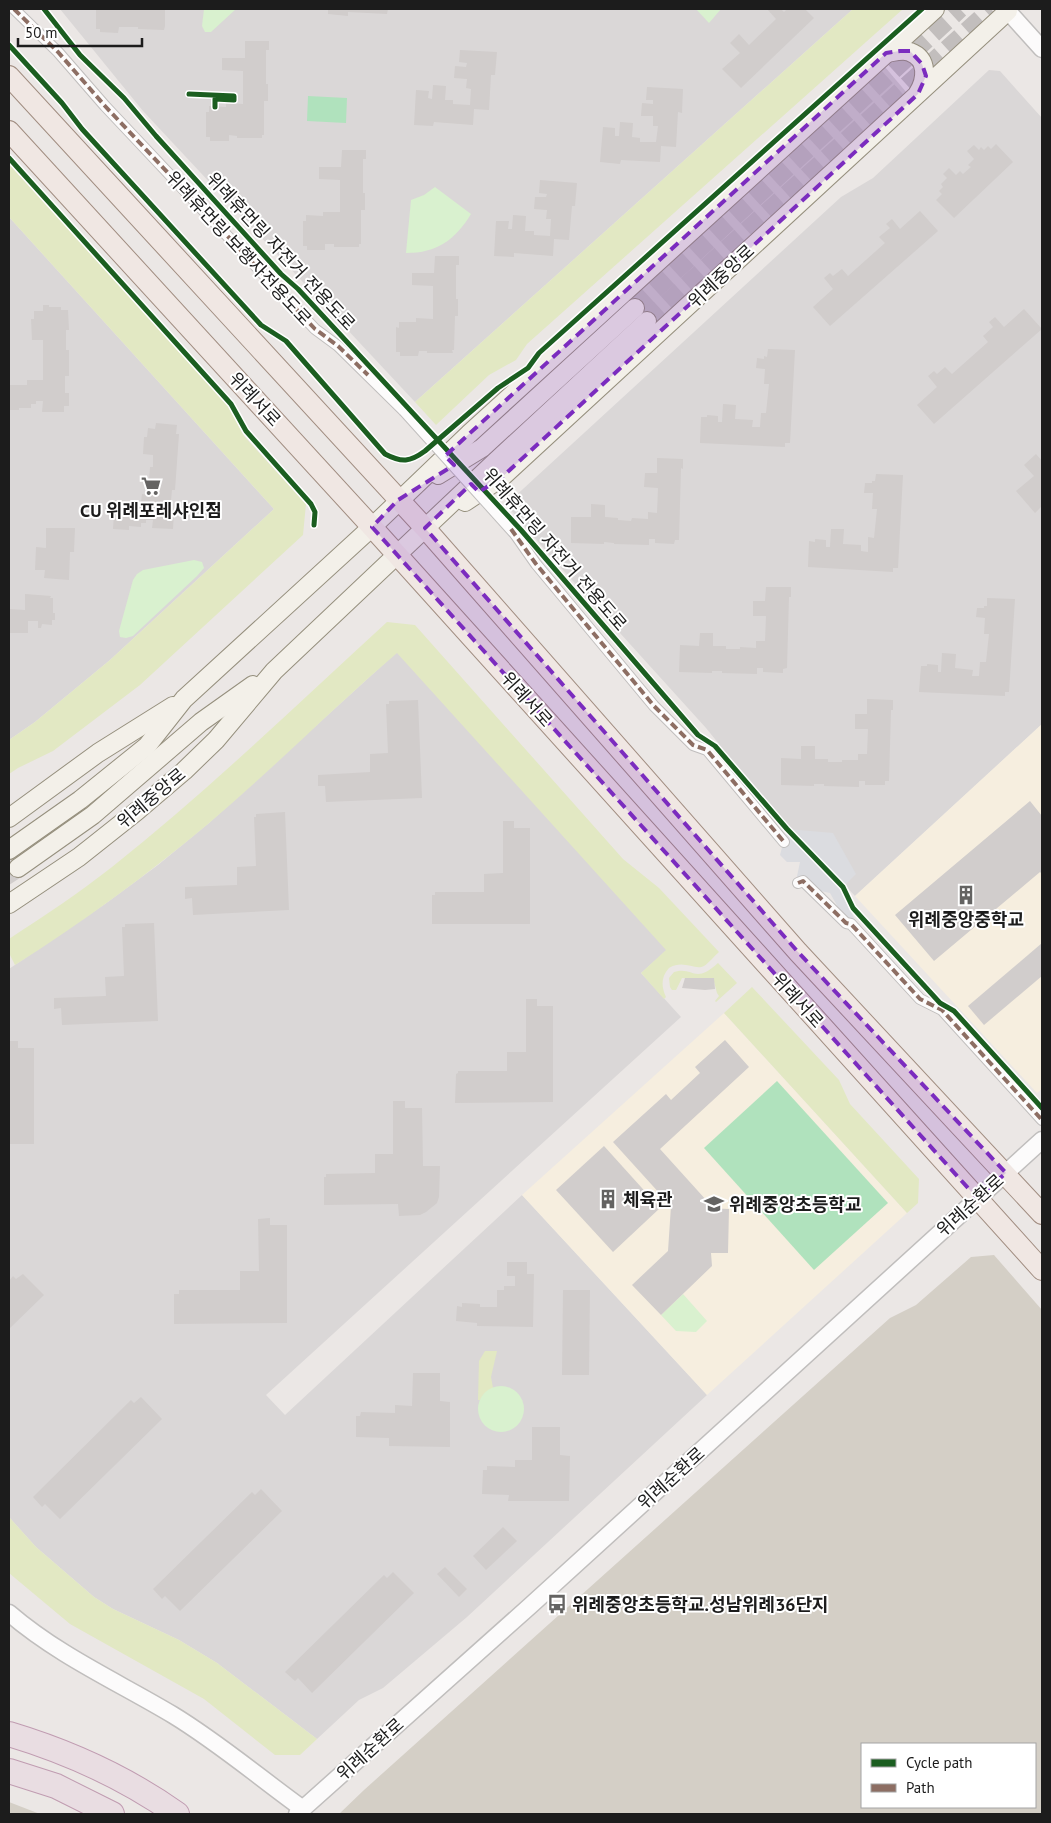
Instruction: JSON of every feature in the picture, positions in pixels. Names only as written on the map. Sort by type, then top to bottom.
[{"type":"highway","points":[[9,1734],[92,1764],[148,1795],[177,1814]]},
{"type":"highway","points":[[9,1771],[56,1786],[112,1814]]},
{"type":"main road","points":[[9,850],[80,800],[147,746],[184,700],[372,527],[469,434],[935,9]]},
{"type":"main road","name":"위례중앙로","points":[[425,528],[501,478],[1007,10]]},
{"type":"main road","points":[[886,53],[900,50],[910,51],[918,58],[926,76],[918,94]]},
{"type":"main road","name":"위례서로","points":[[9,76],[425,528],[798,952],[1042,1214]]},
{"type":"main road","name":"위례서로","points":[[9,131],[372,527],[1042,1270]]},
{"type":"main road","points":[[398,500],[482,448],[635,308]]},
{"type":"main road","name":"위례중앙로","points":[[9,904],[80,857],[184,771],[216,740],[274,671],[647,321]]},
{"type":"main road","name":"위례중앙로","points":[[18,868],[93,815],[201,722],[274,671]]},
{"type":"main road","points":[[9,818],[98,753],[184,700]]},
{"type":"street","name":"위례휴먼링 보행자전용도로","points":[[14,9],[58,52],[105,106],[315,329],[338,346],[404,411],[516,534],[536,564],[654,706],[693,745],[707,750],[784,842]]},
{"type":"street","points":[[1007,10],[1042,49]]},
{"type":"street","points":[[798,883],[803,881],[846,923],[851,924],[920,999],[942,1010],[1042,1120]]},
{"type":"street","name":"위례순환로","points":[[300,1812],[530,1606],[1042,1140]]},
{"type":"street","points":[[9,1613],[52,1646],[175,1716],[222,1748],[300,1812]]},
{"type":"highlighted area","points":[[900,51],[910,51],[922,64],[926,76],[918,94],[501,478],[479,492],[471,484],[425,528],[798,952],[1006,1173],[977,1198],[372,527],[398,500],[454,465],[445,456],[886,53]]},
{"type":"shaded area","points":[[60,9],[853,9],[415,402],[143,111]]},
{"type":"shaded area","points":[[989,70],[1000,71],[1042,118],[1042,724],[855,896],[762,797],[706,728],[553,559],[510,509],[511,500],[841,197],[873,178]]},
{"type":"shaded area","points":[[9,217],[274,509],[110,660],[35,722],[9,740]]},
{"type":"shaded area","points":[[397,652],[667,950],[641,973],[681,1017],[266,1395],[285,1415],[522,1195],[707,1395],[467,1617],[383,1688],[359,1700],[317,1739],[217,1663],[179,1640],[113,1609],[94,1597],[36,1547],[9,1517],[9,969],[105,904],[158,865],[209,823]]},
{"type":"shaded area","points":[[1042,724],[1042,1089],[1037,1093],[855,896]]},
{"type":"shaded area","points":[[787,829],[833,833],[856,874],[840,890],[855,920],[849,927],[830,893],[802,887],[796,881],[800,862],[787,862],[780,855]]},
{"type":"shaded area","name":"위례중앙초등학교","points":[[724,1013],[907,1213],[707,1395],[522,1195]]},
{"type":"shaded area","points":[[994,1255],[1042,1310],[1042,1814],[339,1814],[890,1318],[916,1305],[971,1257]]},
{"type":"shaded area","points":[[9,1802],[40,1814],[9,1814]]},
{"type":"green space","points":[[204,9],[236,9],[211,32],[205,32],[202,26]]},
{"type":"green space","points":[[696,9],[721,9],[709,23]]},
{"type":"green space","points":[[853,9],[903,9],[527,344],[516,360],[489,375],[436,425],[415,402]]},
{"type":"green space","points":[[308,96],[347,98],[346,123],[307,121]]},
{"type":"green space","points":[[9,164],[227,404],[244,436],[306,504],[303,535],[140,685],[53,751],[9,774],[9,740],[35,722],[110,660],[274,509],[9,217]]},
{"type":"green space","points":[[435,187],[471,214],[452,238],[436,248],[406,253],[411,200],[424,195]]},
{"type":"green space","points":[[194,560],[202,562],[204,568],[197,576],[133,636],[120,637],[119,631],[133,580],[137,574],[143,570]]},
{"type":"green space","points":[[387,622],[415,625],[623,859],[659,888],[719,952],[708,963],[701,967],[680,965],[669,968],[664,975],[663,989],[666,997],[664,999],[641,973],[666,950],[397,653],[256,782],[185,843],[90,915],[15,965],[9,953],[9,939],[87,886],[148,838],[251,747]]},
{"type":"green space","points":[[718,963],[737,983],[716,1002],[719,996],[713,978],[682,978],[676,990],[672,990],[670,987],[669,978],[674,972],[704,973]]},
{"type":"green space","points":[[752,987],[839,1080],[850,1104],[919,1179],[918,1203],[907,1213],[724,1013]]},
{"type":"green space","points":[[777,1081],[888,1203],[814,1270],[704,1148]]},
{"type":"green space","points":[[683,1294],[707,1321],[696,1332],[676,1331],[661,1315]]},
{"type":"green space","points":[[485,1351],[497,1351],[491,1377],[493,1388],[478,1400],[479,1361]]},
{"type":"green space","points":[[497,1386],[505,1386],[514,1390],[520,1396],[524,1409],[520,1422],[514,1428],[505,1432],[497,1432],[488,1428],[482,1422],[478,1413],[478,1405],[482,1396],[488,1390]]},
{"type":"green space","points":[[9,1517],[36,1547],[94,1597],[113,1609],[179,1640],[217,1663],[317,1739],[300,1755],[275,1755],[204,1699],[70,1624],[9,1573]]},
{"type":"building","points":[[96,9],[165,9],[164,30],[119,27],[118,33],[100,32],[100,29],[96,29]]},
{"type":"building","points":[[328,9],[388,9],[387,14],[348,12],[348,16],[328,14]]},
{"type":"building","points":[[767,9],[781,9],[784,12],[787,9],[805,9],[814,18],[741,88],[722,69],[740,53],[730,43],[739,34],[749,45],[776,19]]},
{"type":"building","points":[[245,41],[269,41],[269,50],[266,50],[268,101],[264,101],[264,135],[262,135],[262,138],[237,138],[237,136],[229,135],[229,141],[210,141],[210,137],[206,137],[206,112],[209,112],[209,106],[226,107],[226,103],[243,104],[243,71],[222,70],[222,58],[245,58]]},
{"type":"building","points":[[460,50],[497,52],[495,75],[491,75],[489,110],[474,109],[473,125],[434,122],[433,126],[414,125],[416,90],[429,91],[428,98],[432,99],[433,85],[446,86],[445,100],[453,100],[453,104],[470,105],[471,89],[466,88],[467,79],[454,78],[455,66],[466,67],[467,63],[459,62]]},
{"type":"building","points":[[881,67],[885,67],[907,93],[654,329],[625,297]]},
{"type":"building","points":[[647,87],[683,89],[682,113],[678,112],[676,147],[661,146],[660,162],[621,160],[620,164],[600,162],[603,127],[615,128],[615,136],[619,136],[620,122],[633,123],[632,137],[640,138],[640,142],[656,142],[658,126],[653,126],[653,116],[641,116],[642,103],[653,104],[653,100],[646,100]]},
{"type":"building","points":[[996,144],[1013,162],[954,218],[936,200],[942,194],[939,191],[943,187],[941,184],[947,178],[943,174],[949,168],[956,175],[960,171],[963,174],[971,167],[968,165],[974,159],[967,151],[974,145],[979,150],[981,147],[984,150],[988,146],[991,149]]},
{"type":"building","points":[[342,150],[366,150],[366,159],[363,159],[365,210],[361,210],[361,244],[359,244],[359,247],[334,247],[334,244],[325,244],[325,250],[307,250],[307,246],[303,246],[303,221],[306,221],[306,215],[323,216],[323,212],[340,212],[340,180],[319,179],[319,167],[341,167]]},
{"type":"building","points":[[540,180],[577,183],[575,206],[572,206],[569,240],[554,239],[553,256],[514,253],[514,257],[494,256],[496,221],[509,221],[508,229],[512,229],[513,215],[526,216],[525,231],[534,231],[534,235],[550,236],[551,219],[546,219],[547,210],[534,209],[535,197],[546,197],[547,194],[539,193]]},
{"type":"building","points":[[920,211],[938,231],[830,326],[813,307],[833,289],[824,278],[830,273],[833,276],[842,269],[848,276],[885,243],[879,237],[890,228],[886,224],[892,219],[900,229]]},
{"type":"building","points":[[435,256],[459,256],[459,265],[456,265],[458,316],[455,316],[453,353],[427,353],[427,351],[419,351],[418,356],[400,356],[400,352],[396,352],[396,327],[399,328],[399,322],[416,322],[416,318],[433,319],[433,286],[412,285],[412,273],[434,273]]},
{"type":"building","points":[[43,305],[61,307],[61,310],[68,310],[69,330],[66,330],[66,350],[69,350],[69,376],[65,376],[65,393],[69,393],[69,406],[64,406],[64,412],[42,412],[43,401],[36,401],[36,404],[31,404],[31,408],[9,410],[9,385],[27,385],[27,380],[43,380],[43,340],[32,340],[31,319],[34,319],[34,311],[43,311]]},
{"type":"building","points":[[1024,309],[1042,329],[934,424],[917,405],[937,387],[928,376],[934,371],[937,374],[945,367],[952,374],[988,342],[983,336],[993,327],[989,322],[995,317],[1004,327]]},
{"type":"building","points":[[768,349],[795,350],[790,443],[785,443],[785,447],[700,443],[701,417],[707,417],[707,415],[718,416],[718,422],[722,422],[723,404],[736,405],[735,419],[753,420],[752,427],[760,427],[761,413],[766,413],[769,384],[764,384],[765,369],[756,368],[757,358],[764,359],[764,356],[767,357]]},
{"type":"building","points":[[156,423],[177,425],[176,434],[179,434],[175,490],[172,490],[170,511],[174,511],[173,529],[152,528],[153,520],[146,520],[146,523],[141,523],[141,527],[129,526],[129,530],[113,529],[115,500],[141,502],[142,494],[148,495],[153,455],[143,454],[144,437],[147,437],[148,428],[155,429]]},
{"type":"building","points":[[1036,454],[1042,461],[1042,506],[1035,513],[1016,491],[1034,476],[1024,465]]},
{"type":"building","points":[[657,458],[683,459],[683,469],[681,468],[679,540],[675,540],[674,544],[655,543],[655,539],[649,539],[649,545],[604,542],[604,544],[571,543],[571,517],[591,517],[591,504],[605,505],[605,517],[618,518],[618,520],[631,521],[632,518],[648,519],[648,512],[657,513],[658,488],[644,487],[645,473],[657,473]]},
{"type":"building","points":[[876,474],[903,475],[898,568],[893,568],[893,572],[808,567],[809,541],[815,542],[815,539],[826,540],[826,547],[830,547],[831,529],[844,529],[843,544],[861,545],[861,551],[868,552],[868,537],[874,538],[877,509],[872,509],[873,493],[864,493],[865,483],[875,481]]},
{"type":"building","points":[[46,528],[75,528],[74,552],[70,552],[69,580],[44,578],[45,570],[35,570],[36,547],[46,548]]},
{"type":"building","points":[[766,587],[791,587],[791,597],[789,597],[787,668],[783,669],[783,673],[763,672],[763,668],[757,668],[757,674],[722,673],[722,671],[712,671],[712,673],[679,672],[680,645],[699,646],[700,633],[713,633],[713,646],[726,646],[726,649],[740,649],[740,647],[756,648],[756,641],[765,641],[766,616],[753,616],[753,601],[765,601]]},
{"type":"building","points":[[25,594],[51,596],[50,598],[53,598],[55,620],[52,620],[52,625],[42,624],[41,628],[38,628],[38,621],[28,621],[28,633],[9,633],[9,609],[25,610]]},
{"type":"building","points":[[987,598],[1015,599],[1009,692],[1005,692],[1005,696],[919,692],[921,666],[927,666],[927,664],[938,665],[938,672],[941,672],[942,653],[956,654],[955,668],[973,670],[972,676],[979,676],[980,662],[986,662],[989,634],[984,634],[985,618],[976,617],[977,608],[987,606]]},
{"type":"building","points":[[867,699],[893,700],[893,710],[891,710],[889,781],[885,781],[885,785],[865,785],[865,781],[859,781],[859,787],[824,786],[824,784],[814,784],[814,786],[781,785],[781,758],[801,759],[801,746],[815,746],[815,759],[828,759],[828,762],[858,760],[858,754],[867,754],[868,729],[855,729],[855,714],[867,714]]},
{"type":"building","points":[[418,700],[422,798],[326,802],[325,786],[318,786],[318,775],[370,772],[370,754],[388,753],[386,704],[389,704],[389,701]]},
{"type":"building","name":"위례중앙중학교","points":[[1030,801],[1042,816],[1042,874],[1040,872],[934,961],[895,915]]},
{"type":"building","points":[[285,812],[289,910],[193,915],[192,898],[185,899],[185,887],[237,885],[237,867],[256,866],[254,817],[256,817],[256,814]]},
{"type":"building","points":[[503,821],[514,821],[514,828],[530,828],[530,924],[432,924],[432,895],[435,895],[435,892],[484,892],[484,874],[503,873]]},
{"type":"building","points":[[9,854],[23,876],[9,885]]},
{"type":"building","points":[[154,923],[158,1021],[62,1025],[61,1008],[54,1009],[54,998],[106,996],[105,977],[124,976],[122,927],[125,927],[125,924]]},
{"type":"building","name":"위례중앙중학교","points":[[1042,943],[1042,976],[984,1025],[968,1006]]},
{"type":"building","points":[[685,978],[714,978],[715,989],[682,988]]},
{"type":"building","points":[[526,999],[537,999],[537,1006],[553,1006],[553,1102],[455,1103],[456,1074],[458,1071],[507,1071],[507,1052],[526,1052]]},
{"type":"building","points":[[725,1040],[749,1067],[660,1149],[707,1201],[707,1208],[729,1209],[728,1253],[711,1253],[712,1266],[661,1315],[632,1285],[668,1251],[671,1206],[613,1142],[666,1094],[671,1100],[700,1073],[695,1067]]},
{"type":"building","points":[[9,1041],[18,1041],[18,1048],[34,1048],[34,1144],[9,1144]]},
{"type":"building","points":[[393,1101],[405,1101],[405,1108],[422,1108],[423,1166],[440,1166],[439,1197],[437,1203],[420,1215],[399,1216],[398,1204],[324,1205],[324,1177],[326,1177],[326,1174],[375,1173],[375,1154],[393,1154]]},
{"type":"building","name":"체육관","points":[[604,1146],[660,1208],[613,1252],[556,1190]]},
{"type":"building","points":[[270,1218],[270,1225],[287,1225],[287,1323],[174,1324],[174,1294],[179,1294],[179,1290],[240,1290],[240,1271],[259,1271],[258,1219]]},
{"type":"building","points":[[507,1262],[527,1262],[527,1274],[534,1274],[533,1327],[477,1326],[477,1323],[456,1321],[457,1306],[462,1307],[462,1303],[480,1304],[480,1307],[497,1307],[497,1290],[504,1290],[504,1286],[515,1286],[515,1276],[507,1276]]},
{"type":"building","points":[[23,1274],[44,1295],[9,1329],[9,1281],[13,1276],[16,1279]]},
{"type":"building","points":[[563,1290],[590,1290],[589,1375],[562,1375]]},
{"type":"building","points":[[413,1373],[440,1373],[440,1401],[450,1402],[450,1447],[389,1446],[389,1438],[356,1437],[356,1416],[360,1416],[361,1412],[395,1413],[395,1405],[412,1406]]},
{"type":"building","points":[[141,1397],[162,1419],[60,1519],[45,1504],[42,1507],[33,1497],[131,1400],[134,1403]]},
{"type":"building","points":[[532,1427],[560,1427],[560,1455],[570,1456],[569,1501],[508,1501],[509,1495],[482,1494],[483,1470],[487,1470],[487,1466],[515,1467],[515,1460],[532,1460]]},
{"type":"building","points":[[261,1489],[282,1511],[180,1611],[165,1596],[162,1599],[153,1589],[252,1492],[255,1495]]},
{"type":"building","points":[[503,1527],[517,1541],[486,1570],[473,1556]]},
{"type":"building","points":[[445,1567],[467,1589],[459,1597],[437,1574]]},
{"type":"building","points":[[393,1572],[414,1593],[312,1693],[298,1678],[295,1681],[285,1672],[384,1575],[387,1578]]},
{"type":"tunnel","points":[[635,308],[960,9]]},
{"type":"tunnel","points":[[647,321],[991,9]]},
{"type":"marked path","points":[[14,9],[58,52],[105,106],[315,329],[338,346],[368,375]]},
{"type":"marked path","points":[[511,529],[536,564],[654,706],[693,745],[707,750],[784,842]]},
{"type":"marked path","points":[[798,883],[803,881],[846,923],[851,924],[920,999],[942,1010],[1042,1120]]},
{"type":"cycle path","name":"위례휴먼링 자전거 전용도로","points":[[44,9],[80,55],[124,98],[281,274],[298,289],[521,530],[698,735],[715,746],[787,829],[843,887],[853,908],[940,1003],[954,1011],[1042,1108]]},
{"type":"cycle path","points":[[9,45],[62,103],[82,129],[261,325],[286,341],[385,454],[396,459],[406,460],[425,451],[498,388],[528,368],[539,353],[922,9]]},
{"type":"cycle path","points":[[189,94],[234,96],[234,100],[215,99],[215,107]]},
{"type":"cycle path","points":[[9,158],[231,404],[246,431],[311,504],[315,512],[314,525]]},
{"type":"place","name":"CU 위례포레샤인점","points":[[151,486]]},
{"type":"place","name":"위례중앙중학교","points":[[966,895]]},
{"type":"place","name":"체육관","points":[[608,1199]]},
{"type":"place","name":"위례중앙초등학교","points":[[714,1204]]},
{"type":"place","name":"위례중앙초등학교.성남위례36단지","points":[[557,1604]]}]
